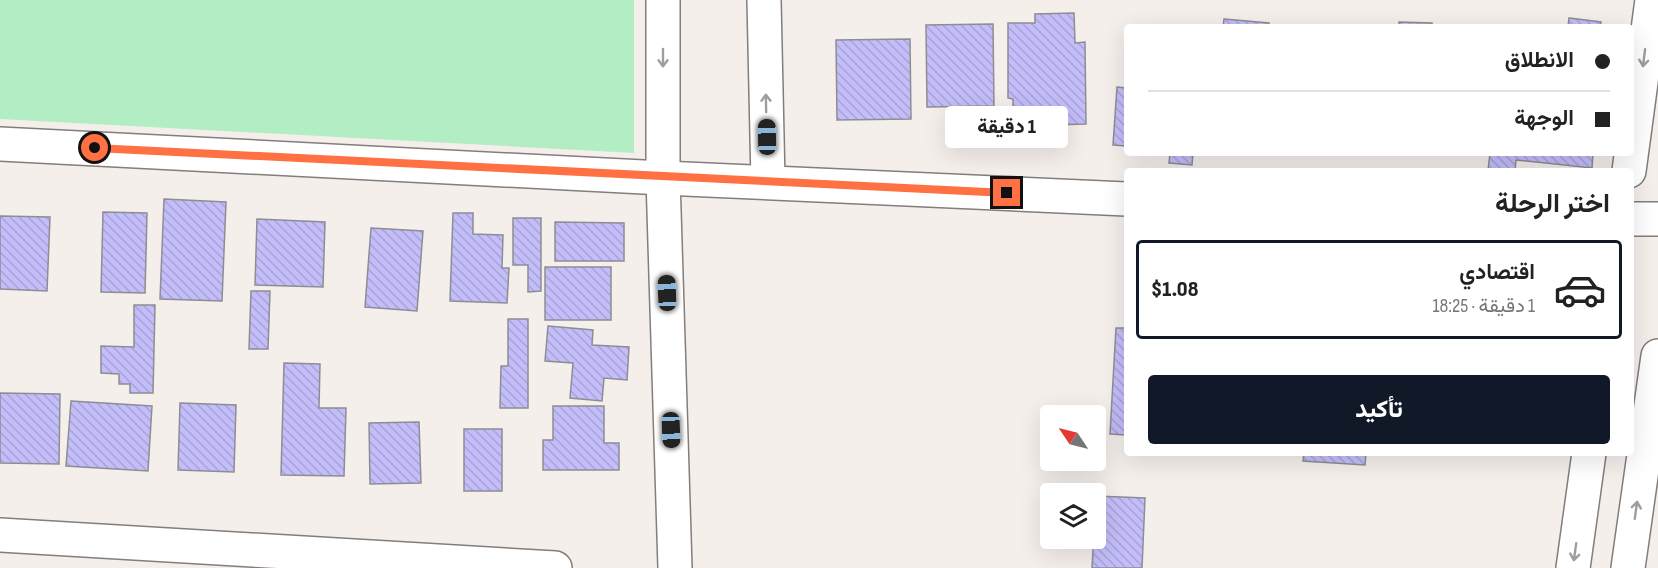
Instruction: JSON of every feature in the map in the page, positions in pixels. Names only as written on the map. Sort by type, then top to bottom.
[{"type":"street","points":[[663,0],[663,178],[675,568]]},
{"type":"street","points":[[764,0],[768,182]]},
{"type":"street","points":[[1634,134],[1652,0]]},
{"type":"street","points":[[0,144],[1124,199]]},
{"type":"street","points":[[1634,219],[1658,219]]},
{"type":"street","points":[[1628,568],[1658,356]]},
{"type":"street","points":[[1573,568],[1589,456]]},
{"type":"street","points":[[0,535],[555,568]]},
{"type":"green space","points":[[0,0],[634,0],[634,153],[0,119]]},
{"type":"building","points":[[1074,13],[1075,43],[1085,42],[1086,124],[1013,126],[1013,99],[1008,98],[1008,23],[1035,23],[1035,14]]},
{"type":"building","points":[[1569,18],[1601,22],[1601,24],[1568,24]]},
{"type":"building","points":[[1224,19],[1269,23],[1269,24],[1223,24]]},
{"type":"building","points":[[1399,22],[1432,23],[1432,24],[1399,24]]},
{"type":"building","points":[[993,24],[994,106],[927,107],[926,25]]},
{"type":"building","points":[[910,39],[911,119],[837,120],[836,40]]},
{"type":"building","points":[[1117,87],[1124,88],[1124,146],[1113,145]]},
{"type":"building","points":[[1170,156],[1193,156],[1192,165],[1169,163]]},
{"type":"building","points":[[1490,156],[1593,156],[1592,168],[1516,160],[1515,168],[1488,168]]},
{"type":"building","points":[[164,199],[226,202],[222,301],[160,299]]},
{"type":"building","points":[[103,212],[147,213],[145,293],[101,292]]},
{"type":"building","points":[[453,213],[473,213],[473,234],[503,235],[502,268],[509,268],[507,303],[450,301]]},
{"type":"building","points":[[0,216],[50,217],[47,291],[0,289]]},
{"type":"building","points":[[513,218],[541,218],[541,291],[528,292],[528,265],[513,265]]},
{"type":"building","points":[[257,219],[325,222],[323,287],[255,285]]},
{"type":"building","points":[[555,222],[624,223],[624,261],[555,261]]},
{"type":"building","points":[[371,228],[423,231],[417,311],[365,307]]},
{"type":"building","points":[[545,267],[611,267],[611,320],[545,320]]},
{"type":"building","points":[[251,291],[270,291],[268,349],[249,349]]},
{"type":"building","points":[[134,305],[155,305],[153,393],[130,393],[130,384],[119,384],[119,374],[101,373],[101,346],[134,347]]},
{"type":"building","points":[[508,319],[528,319],[528,408],[500,408],[501,366],[508,366]]},
{"type":"building","points":[[548,326],[593,330],[592,345],[629,347],[627,380],[604,378],[602,401],[570,398],[573,363],[545,361]]},
{"type":"building","points":[[1116,328],[1124,328],[1124,435],[1110,434]]},
{"type":"building","points":[[284,363],[320,364],[319,408],[346,408],[344,476],[281,475]]},
{"type":"building","points":[[0,393],[60,394],[59,464],[0,463]]},
{"type":"building","points":[[71,401],[152,406],[148,471],[66,466]]},
{"type":"building","points":[[180,403],[236,405],[234,472],[178,470]]},
{"type":"building","points":[[553,406],[604,406],[604,443],[619,443],[619,470],[543,470],[543,440],[553,440]]},
{"type":"building","points":[[419,422],[421,483],[370,484],[369,423]]},
{"type":"building","points":[[464,429],[502,429],[502,491],[464,491]]},
{"type":"building","points":[[1304,456],[1366,456],[1365,465],[1303,461]]},
{"type":"building","points":[[1106,496],[1145,498],[1142,568],[1092,568],[1093,549],[1106,549]]},
{"type":"route","points":[[95,148],[663,178],[1007,193]]}]
